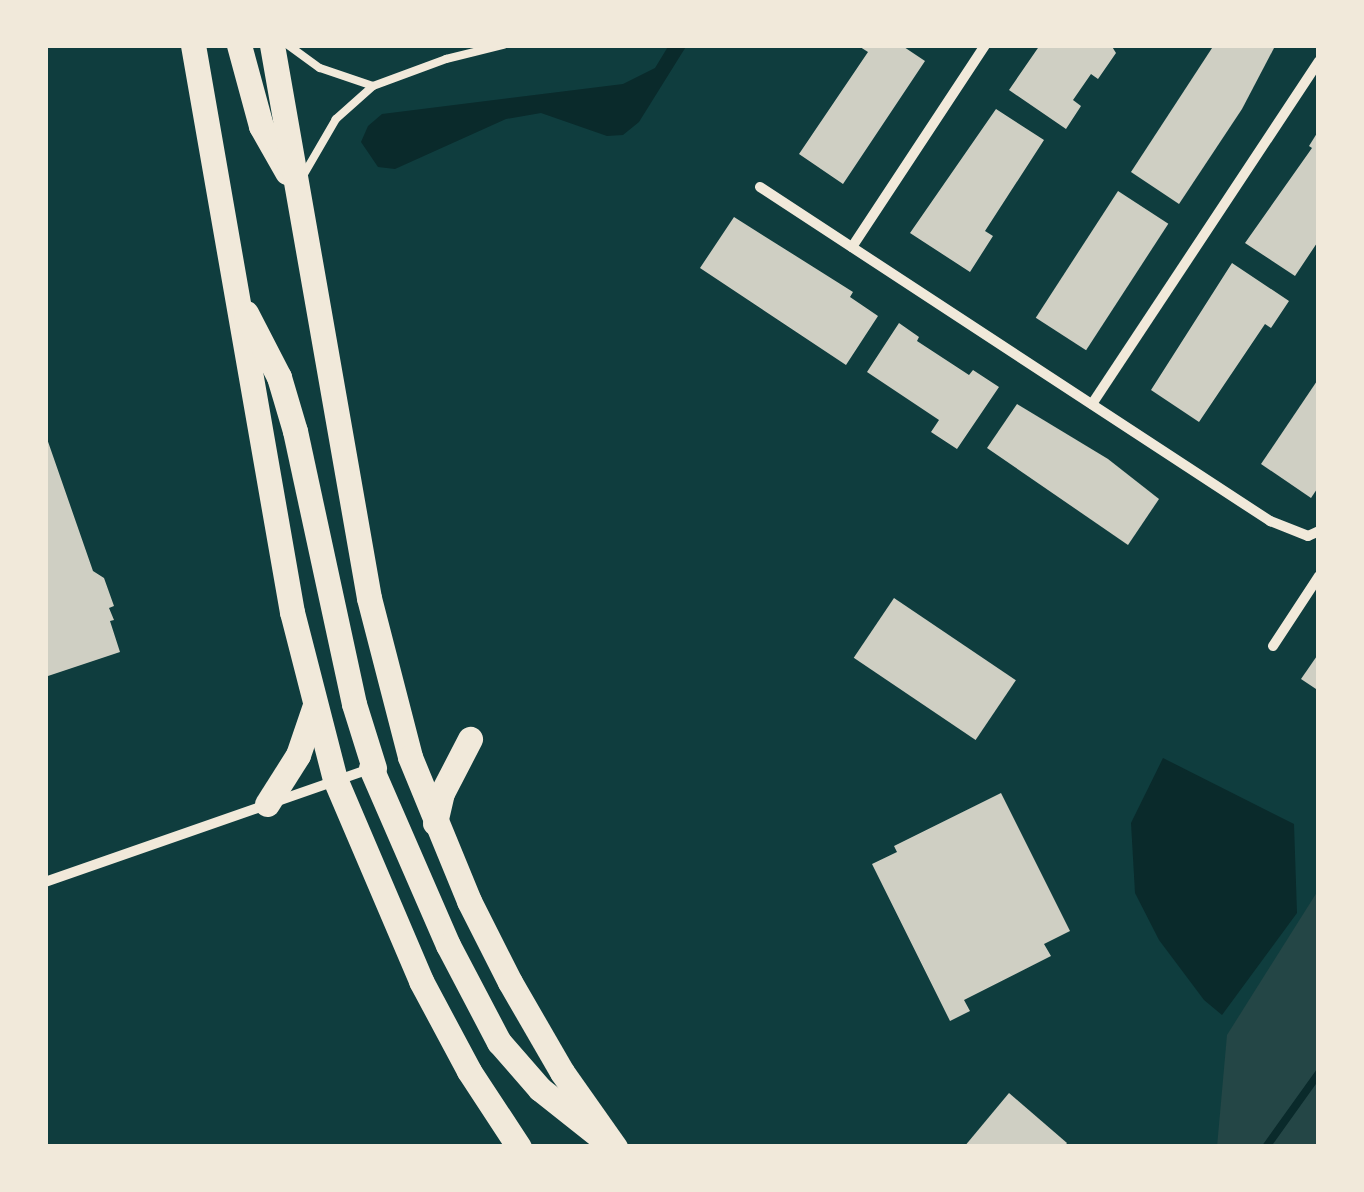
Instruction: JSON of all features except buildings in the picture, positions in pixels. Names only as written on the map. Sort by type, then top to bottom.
[{"type":"main road","points":[[194,45],[289,595],[335,779],[421,981],[470,1071],[519,1147]]},
{"type":"main road","points":[[239,45],[262,126],[297,189]]},
{"type":"main road","points":[[272,45],[369,598],[410,757],[435,824],[510,982],[562,1072],[614,1147]]},
{"type":"main road","points":[[236,295],[278,377],[295,431],[354,704],[372,768],[448,945],[499,1042],[540,1089],[614,1147]]},
{"type":"main road","points":[[267,804],[298,755],[314,703]]},
{"type":"main road","points":[[435,824],[449,777],[470,739]]},
{"type":"street","points":[[852,247],[985,45]]},
{"type":"street","points":[[1092,404],[1319,61]]},
{"type":"street","points":[[760,187],[1270,521],[1308,536],[1318,535]]},
{"type":"street","points":[[1274,646],[1319,576]]},
{"type":"street","points":[[45,882],[372,768]]},
{"type":"lane","points":[[288,45],[320,68],[373,86]]},
{"type":"lane","points":[[297,189],[323,136],[353,100],[373,86],[446,58],[503,45]]},
{"type":"shaded area","points":[[669,45],[687,45],[639,122],[623,135],[607,136],[541,113],[506,119],[395,169],[378,167],[361,142],[368,126],[382,114],[623,84],[655,68]]},
{"type":"shaded area","points":[[1163,758],[1294,824],[1297,913],[1222,1015],[1204,1000],[1159,940],[1135,893],[1131,823]]},
{"type":"shaded area","points":[[1319,889],[1319,1147],[1217,1147],[1227,1035]]},
{"type":"waterway","points":[[1266,1147],[1319,1073]]}]
